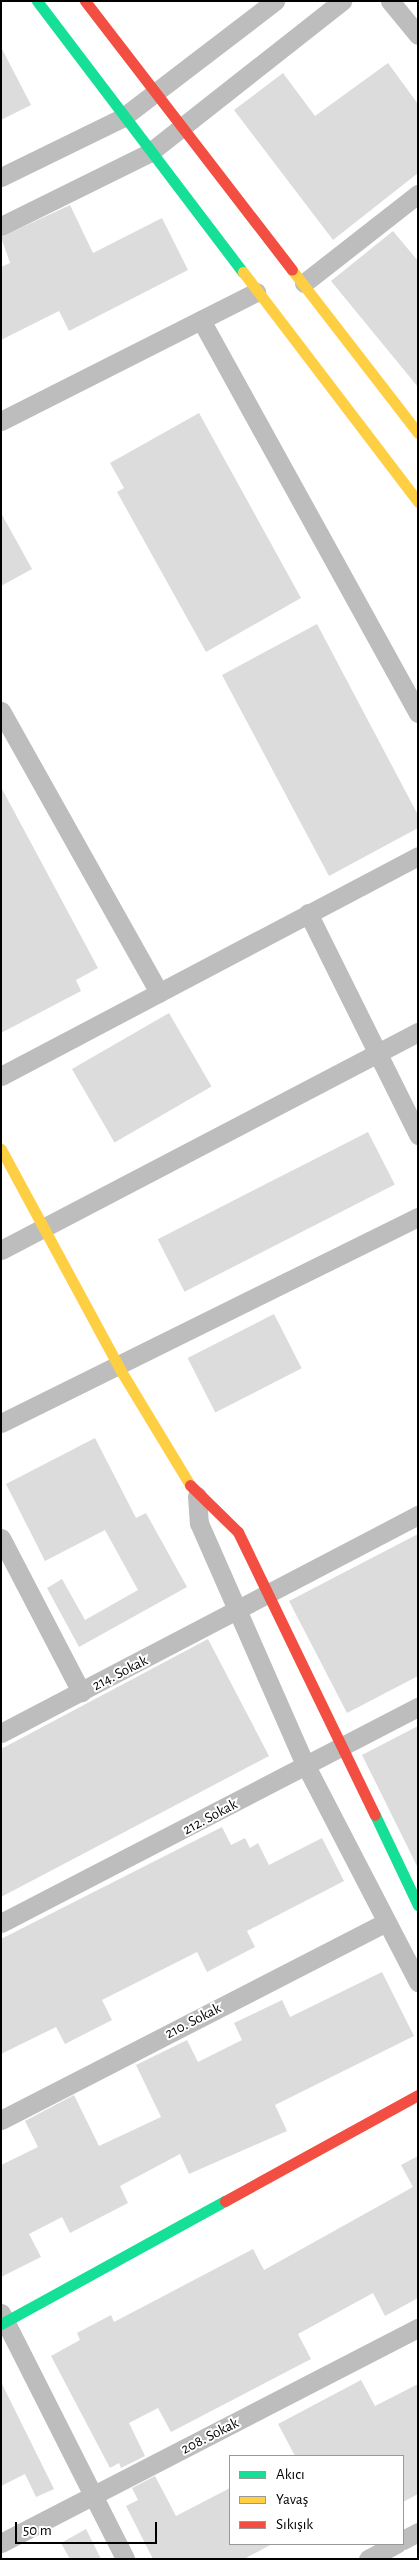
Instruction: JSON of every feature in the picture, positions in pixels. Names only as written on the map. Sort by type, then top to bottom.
[{"type":"street","points":[[37,1],[122,118],[418,502]]},
{"type":"street","points":[[85,1],[155,92],[186,128],[418,433]]},
{"type":"street","points":[[1,177],[122,118],[275,1]]},
{"type":"street","points":[[1,226],[149,153],[186,128],[342,1]]},
{"type":"street","points":[[390,1],[418,35]]},
{"type":"street","points":[[304,283],[418,194]]},
{"type":"street","points":[[1,421],[256,292]]},
{"type":"street","points":[[201,320],[418,713]]},
{"type":"street","points":[[1,711],[159,992]]},
{"type":"street","points":[[1,1076],[418,856]]},
{"type":"street","points":[[308,914],[376,1054],[418,1135]]},
{"type":"street","points":[[1,1250],[418,1032]]},
{"type":"street","points":[[1,1148],[118,1365],[197,1496],[238,1532],[339,1749],[418,1904]]},
{"type":"street","points":[[1,1423],[418,1217]]},
{"type":"street","points":[[197,1496],[199,1523],[305,1764],[384,1923],[418,1982]]},
{"type":"street","points":[[266,1594],[418,1515]]},
{"type":"street","points":[[1,1538],[81,1692]]},
{"type":"street","name":"214. Sokak","points":[[1,1733],[238,1612],[266,1594]]},
{"type":"street","name":"212. Sokak","points":[[1,1923],[418,1707]]},
{"type":"street","name":"210. Sokak","points":[[1,2120],[384,1923]]},
{"type":"street","points":[[125,2559],[3,2320],[418,2095]]},
{"type":"street","name":"208. Sokak","points":[[1,2542],[93,2497],[418,2328]]},
{"type":"street","points":[[404,2539],[418,2532]]},
{"type":"street","points":[[368,2559],[394,2545]]},
{"type":"building","points":[[1,47],[31,105],[1,120]]},
{"type":"building","points":[[388,63],[418,104],[418,173],[333,240],[234,110],[283,73],[315,116]]},
{"type":"building","points":[[70,205],[93,253],[162,218],[188,270],[69,331],[59,311],[1,340],[1,267],[10,263],[1,237]]},
{"type":"building","points":[[393,231],[418,261],[418,387],[331,281]]},
{"type":"building","points":[[199,413],[301,598],[206,652],[117,492],[124,488],[110,463]]},
{"type":"building","points":[[1,513],[32,569],[1,586]]},
{"type":"building","points":[[317,624],[418,815],[418,828],[329,876],[222,675]]},
{"type":"building","points":[[1,787],[98,968],[76,980],[81,991],[1,1033]]},
{"type":"building","points":[[169,1013],[212,1087],[115,1143],[72,1069]]},
{"type":"building","points":[[368,1132],[395,1185],[185,1292],[158,1239]]},
{"type":"building","points":[[274,1314],[302,1368],[215,1412],[188,1358]]},
{"type":"building","points":[[95,1438],[136,1518],[146,1513],[187,1587],[79,1647],[47,1588],[62,1579],[85,1620],[138,1590],[105,1530],[45,1561],[6,1484]]},
{"type":"building","points":[[418,1534],[418,1676],[347,1713],[289,1601]]},
{"type":"building","points":[[208,1639],[269,1756],[1,1897],[1,1749]]},
{"type":"building","points":[[418,1726],[418,1868],[362,1755]]},
{"type":"building","points":[[222,1827],[231,1845],[245,1838],[250,1848],[258,1843],[269,1865],[322,1838],[344,1881],[247,1931],[255,1947],[207,1972],[197,1952],[102,2000],[112,2020],[65,2044],[56,2027],[1,2054],[1,1939]]},
{"type":"building","points":[[382,1972],[414,2036],[275,2105],[287,2131],[189,2174],[180,2154],[120,2186],[128,2203],[70,2233],[62,2217],[29,2234],[41,2257],[1,2277],[1,2165],[38,2147],[25,2121],[74,2095],[99,2146],[161,2117],[136,2065],[187,2040],[198,2062],[242,2040],[234,2023],[282,2000],[290,2017]]},
{"type":"building","points":[[418,2156],[418,2298],[385,2316],[373,2293],[298,2334],[311,2359],[171,2432],[158,2408],[129,2423],[145,2456],[121,2468],[119,2463],[110,2468],[51,2356],[80,2340],[77,2333],[111,2315],[114,2322],[253,2249],[264,2270],[413,2187],[401,2165]]},
{"type":"building","points":[[361,2380],[375,2406],[418,2384],[418,2494],[404,2501],[404,2455],[294,2455],[278,2424]]},
{"type":"building","points":[[1,2382],[54,2489],[36,2497],[25,2474],[1,2486]]},
{"type":"building","points":[[155,2476],[176,2516],[229,2489],[229,2545],[270,2545],[244,2559],[153,2559],[126,2506],[138,2500],[132,2488]]},
{"type":"building","points":[[86,2529],[101,2559],[70,2559],[61,2543]]},
{"type":"traffic: fast","points":[[37,1],[243,272]]},
{"type":"traffic: fast","points":[[375,1815],[418,1905]]},
{"type":"traffic: fast","points":[[1,2324],[225,2201]]},
{"type":"traffic: slow","points":[[292,270],[418,433]]},
{"type":"traffic: slow","points":[[243,272],[418,502]]},
{"type":"traffic: slow","points":[[1,1149],[121,1371],[190,1485]]},
{"type":"traffic: jam","points":[[85,1],[292,270]]},
{"type":"traffic: jam","points":[[190,1485],[238,1532],[375,1815]]},
{"type":"traffic: jam","points":[[225,2201],[418,2095]]}]
